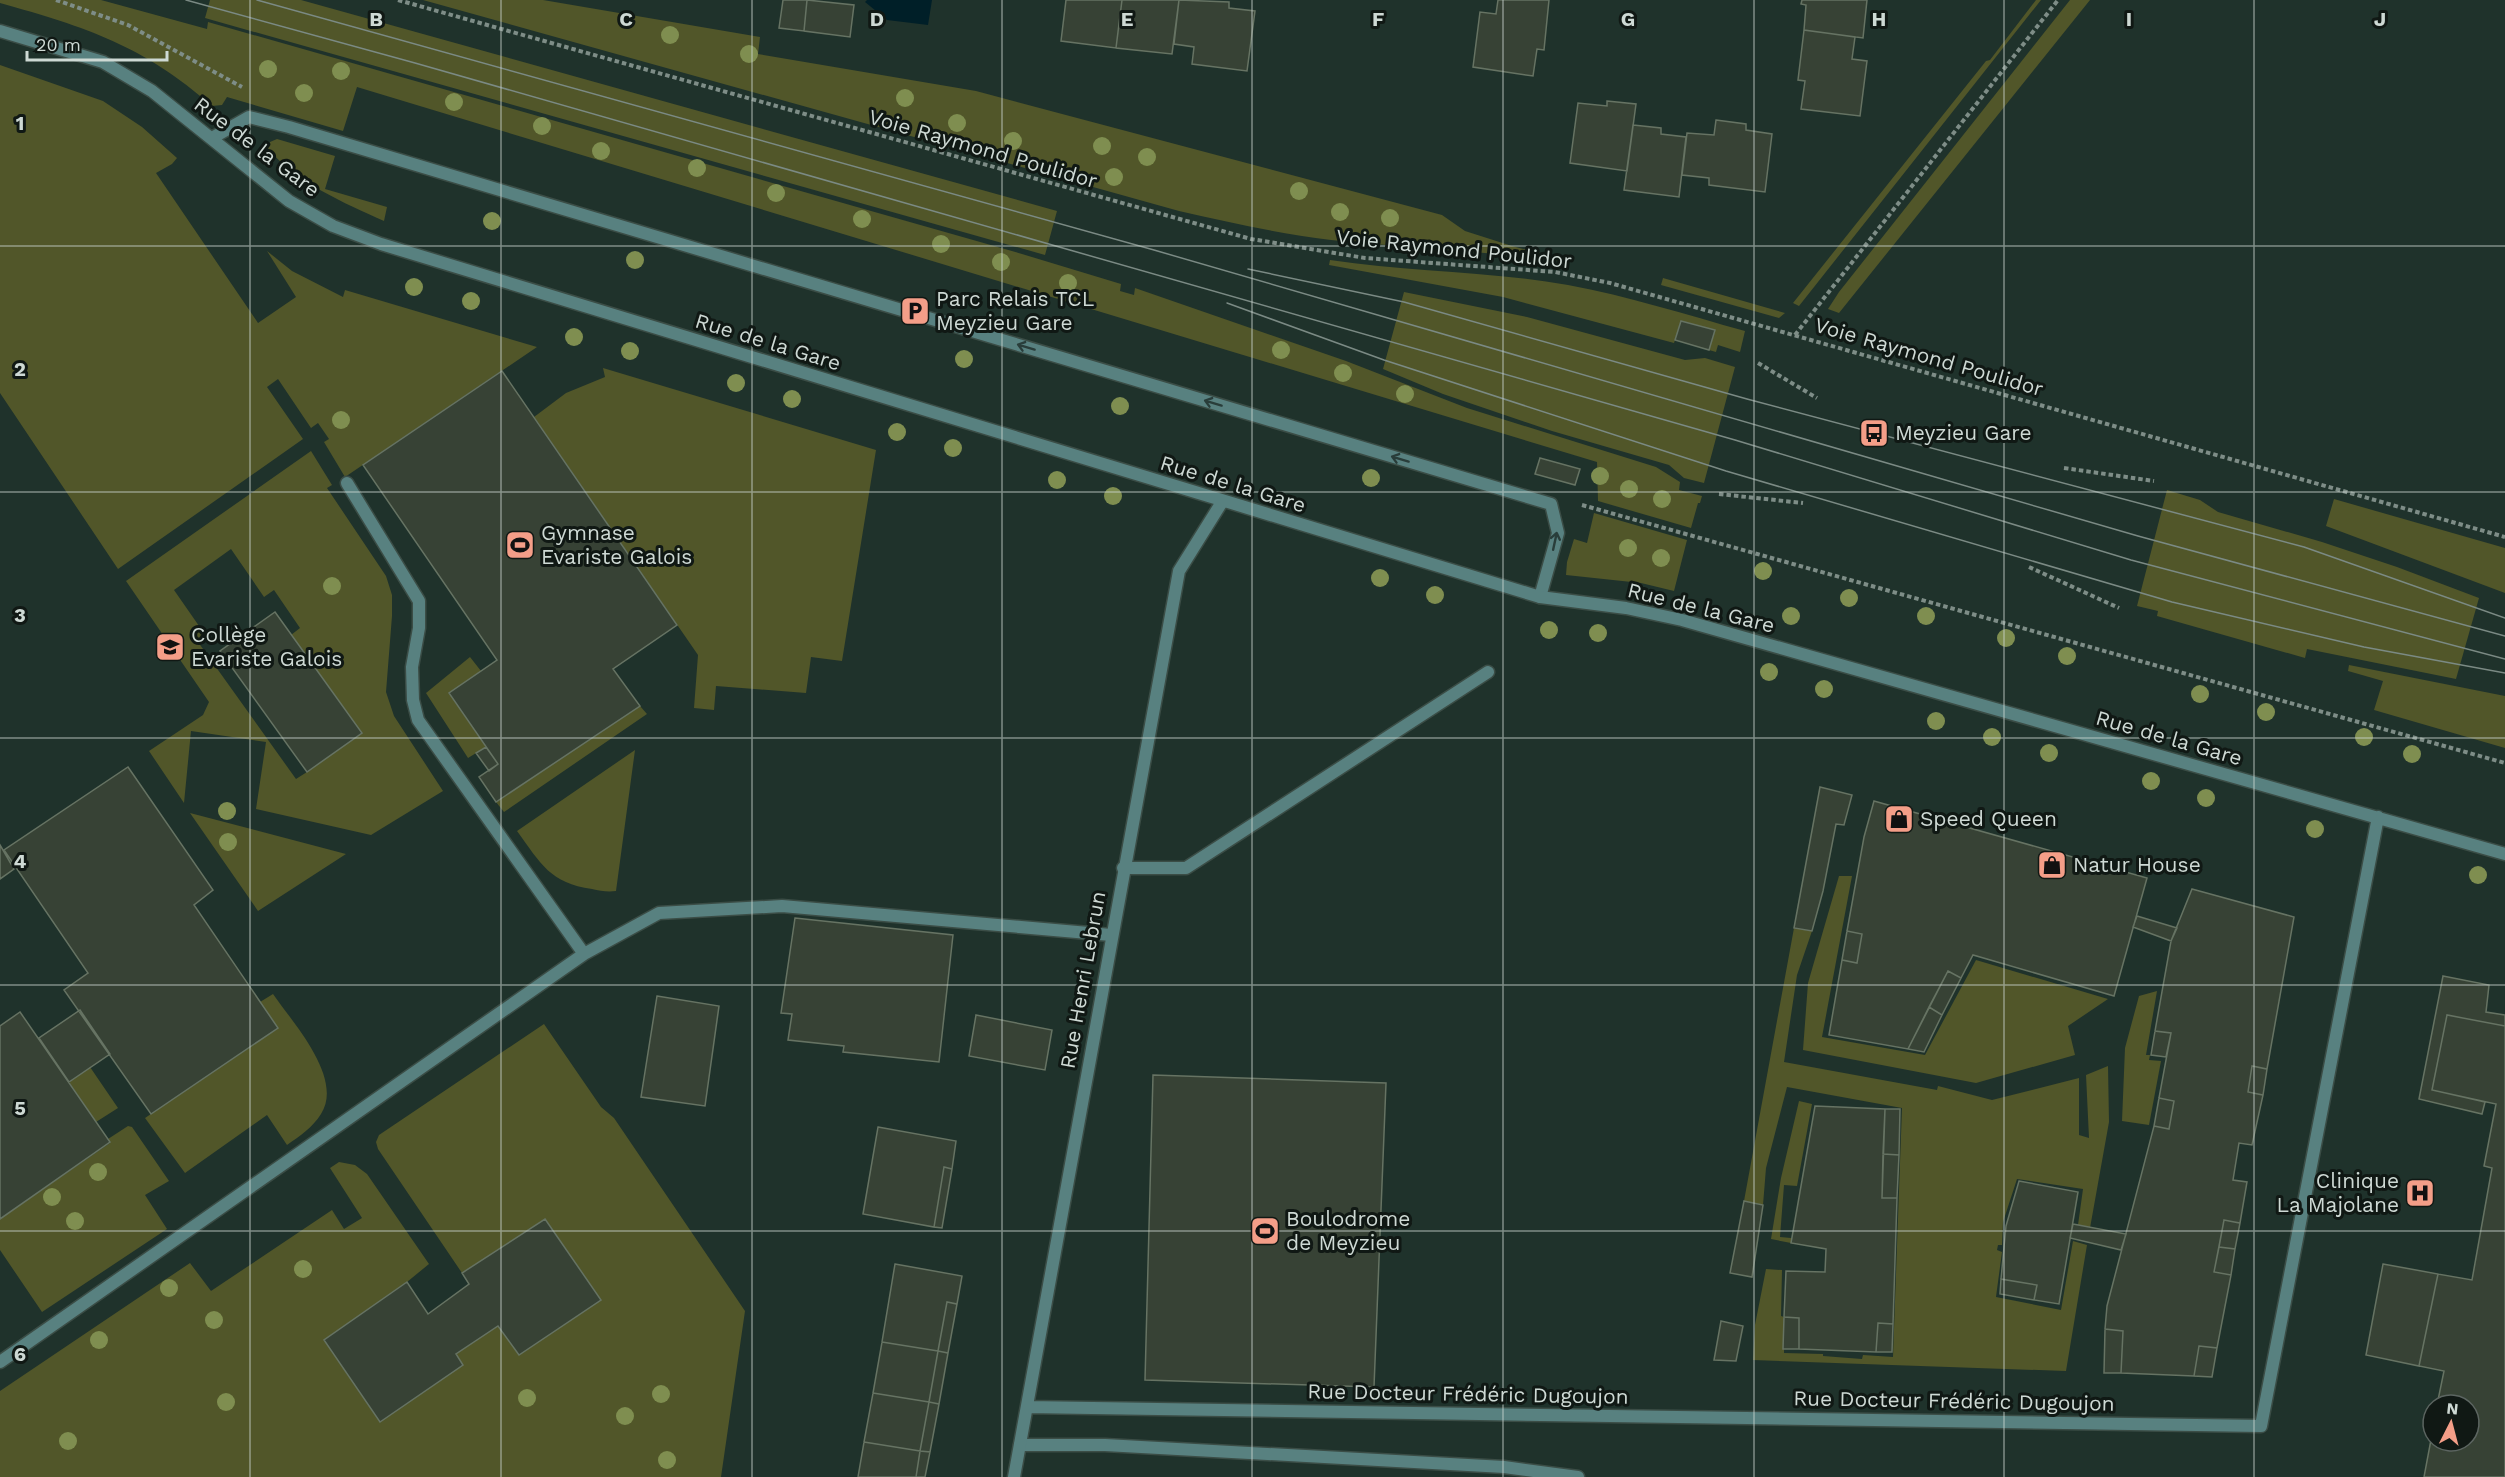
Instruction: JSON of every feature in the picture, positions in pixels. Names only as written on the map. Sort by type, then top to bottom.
[{"type":"street","name":"Rue de la Gare","points":[[0,31],[103,62],[152,91],[289,201],[333,226],[381,244],[1540,597],[1626,608],[1682,620],[2505,854]]},
{"type":"street","points":[[212,138],[249,117],[279,125],[1551,504],[1558,533],[1540,597]]},
{"type":"street","points":[[347,483],[419,601],[419,628],[412,667],[413,700],[418,720],[584,954]]},
{"type":"street","name":"Rue Henri Lebrun","points":[[1014,1477],[1123,868],[1179,571],[1222,502]]},
{"type":"street","points":[[1123,868],[1186,868],[1488,672]]},
{"type":"street","name":"Rue Docteur Frédéric Dugoujon","points":[[1027,1407],[2261,1426],[2378,817]]},
{"type":"street","points":[[0,1362],[584,954],[659,913],[782,906],[1111,935]]},
{"type":"street","points":[[1020,1445],[1105,1445],[1480,1466],[1578,1477]]},
{"type":"path","points":[[56,0],[128,25],[248,89]]},
{"type":"path","name":"Voie Raymond Poulidor","points":[[398,0],[1251,239],[1365,258],[1556,272],[1610,282],[2505,537]]},
{"type":"path","points":[[1795,335],[2058,0]]},
{"type":"path","points":[[1758,363],[1817,398]]},
{"type":"path","points":[[2064,468],[2154,481]]},
{"type":"path","points":[[1719,494],[1803,503]]},
{"type":"path","points":[[1551,504],[1584,505],[2505,763]]},
{"type":"path","points":[[2029,567],[2119,608]]},
{"type":"green space","points":[[0,0],[101,0],[207,29],[208,22],[1022,254],[1121,284],[1120,291],[1134,295],[1135,288],[1346,361],[1467,408],[1656,467],[1680,482],[1679,490],[1702,496],[1700,503],[1698,503],[1691,528],[1598,501],[1597,462],[357,87],[343,131],[227,97],[222,105],[212,106],[187,85],[138,53],[87,30],[0,3]]},
{"type":"green space","points":[[210,0],[301,0],[1057,211],[1045,255],[205,18]]},
{"type":"green space","points":[[423,0],[543,0],[760,37],[758,54],[976,91],[1442,215],[1465,231],[1566,262],[1312,237],[1179,211]]},
{"type":"green space","points":[[2036,0],[2041,0],[1799,306],[1793,303],[1986,61],[1990,60]]},
{"type":"green space","points":[[2070,0],[2090,0],[1839,313],[1828,309],[1839,292]]},
{"type":"green space","points":[[0,65],[103,101],[142,127],[177,158],[172,164],[156,173],[258,323],[296,297],[267,251],[292,271],[343,297],[345,290],[537,347],[345,477],[324,442],[329,439],[318,423],[311,428],[278,379],[267,387],[303,439],[118,569],[0,393]]},
{"type":"green space","points":[[277,139],[335,156],[325,189],[387,207],[384,221],[321,190],[291,171],[267,147],[270,142]]},
{"type":"green space","points":[[1330,260],[1538,280],[1568,285],[1635,300],[1745,331],[1740,352],[1718,345],[1716,352],[1709,350],[1715,330],[1681,321],[1674,343],[1503,297],[1329,265]]},
{"type":"green space","points":[[1663,278],[1785,313],[1779,318],[1661,285]]},
{"type":"green space","points":[[1404,292],[1527,317],[1685,360],[1705,358],[1735,367],[1704,483],[1684,478],[1669,465],[1552,431],[1443,394],[1383,369]]},
{"type":"green space","points":[[603,368],[876,450],[842,661],[811,657],[806,693],[716,686],[714,710],[694,708],[698,655],[534,417],[566,393],[605,377]]},
{"type":"green space","points":[[311,451],[332,485],[327,488],[386,576],[392,595],[392,616],[386,692],[394,716],[443,791],[371,835],[256,809],[266,742],[191,731],[184,803],[149,751],[203,715],[209,702],[126,581]],"holes":[[[231,549],[264,597],[274,590],[300,628],[291,635],[307,772],[296,779],[198,642],[206,636],[174,590]]]},
{"type":"green space","points":[[2167,490],[2200,500],[2218,512],[2322,542],[2479,598],[2456,679],[2307,649],[2305,658],[2157,616],[2158,611],[2137,606]]},
{"type":"green space","points":[[2334,499],[2505,548],[2505,593],[2326,526]]},
{"type":"green space","points":[[1594,513],[1687,540],[1674,591],[1641,583],[1566,575],[1567,562],[1574,539],[1587,543]]},
{"type":"green space","points":[[470,657],[481,671],[449,693],[486,747],[468,758],[426,693]]},
{"type":"green space","points":[[2349,665],[2505,696],[2505,748],[2374,710],[2383,681],[2348,671]]},
{"type":"green space","points":[[640,706],[647,714],[504,812],[496,802]]},
{"type":"green space","points":[[635,750],[616,891],[601,891],[578,886],[556,877],[540,862],[517,831]]},
{"type":"green space","points":[[190,813],[346,854],[258,911]]},
{"type":"green space","points":[[1839,876],[1852,876],[1822,1037],[1925,1055],[1976,960],[2108,999],[2068,1026],[2075,1055],[1976,1083],[1803,1050],[1808,983]]},
{"type":"green space","points":[[1794,928],[1812,931],[1797,975],[1784,1062],[1937,1090],[1938,1086],[1992,1100],[2079,1078],[2079,1135],[2089,1138],[2086,1075],[2108,1066],[2109,1122],[2090,1228],[2078,1225],[2083,1189],[2017,1179],[2003,1222],[2002,1245],[1998,1245],[1997,1250],[2002,1252],[1996,1297],[2061,1310],[2073,1241],[2087,1245],[2066,1371],[1753,1360],[1755,1325],[1766,1269],[1782,1270],[1781,1316],[1784,1317],[1784,1353],[1823,1354],[1823,1356],[1862,1359],[1863,1355],[1893,1357],[1902,1108],[1787,1087],[1766,1168],[1763,1205],[1744,1201]]},
{"type":"green space","points":[[2157,991],[2146,1055],[2150,1055],[2149,1060],[2161,1061],[2149,1125],[2122,1121],[2125,1048],[2139,996]]},
{"type":"green space","points":[[273,994],[303,1035],[321,1068],[326,1084],[326,1100],[321,1114],[310,1127],[287,1145],[267,1115],[185,1173],[145,1118],[277,1029],[260,1002]]},
{"type":"green space","points":[[544,1024],[601,1107],[614,1118],[745,1311],[721,1477],[0,1477],[0,1391],[190,1263],[211,1291],[332,1210],[344,1229],[362,1218],[330,1168],[339,1162],[355,1165],[367,1174],[429,1264],[324,1340],[380,1422],[463,1365],[456,1354],[498,1326],[519,1355],[601,1300],[545,1219],[462,1273],[378,1149],[376,1142],[379,1135]]},
{"type":"green space","points":[[90,1067],[118,1108],[96,1122],[69,1082]]},
{"type":"green space","points":[[1799,1101],[1812,1104],[1797,1186],[1784,1185],[1780,1237],[1791,1238],[1791,1243],[1771,1239],[1781,1178]]},
{"type":"green space","points":[[128,1126],[132,1127],[169,1181],[145,1195],[167,1229],[42,1312],[0,1250],[0,1219],[110,1143],[108,1139]]},
{"type":"water","points":[[867,0],[932,0],[928,25],[887,20],[865,2]]},
{"type":"building","points":[[783,0],[807,0],[804,31],[779,28]]},
{"type":"building","points":[[807,0],[854,5],[850,37],[804,31]]},
{"type":"building","points":[[1066,0],[1122,0],[1116,48],[1061,41]]},
{"type":"building","points":[[1122,0],[1179,0],[1172,54],[1116,48]]},
{"type":"building","points":[[1179,0],[1229,2],[1229,8],[1255,11],[1247,71],[1192,64],[1194,47],[1174,44]]},
{"type":"building","points":[[1498,0],[1549,0],[1544,50],[1537,49],[1533,76],[1473,67],[1480,12],[1496,14]]},
{"type":"building","points":[[1802,0],[1867,0],[1863,38],[1804,30],[1806,5],[1801,4]]},
{"type":"building","points":[[1804,30],[1855,37],[1852,59],[1867,61],[1860,116],[1801,109],[1805,81],[1798,80]]},
{"type":"building","points":[[1607,101],[1636,104],[1627,171],[1570,163],[1578,103],[1607,106]]},
{"type":"building","points":[[1716,120],[1746,124],[1746,130],[1772,134],[1765,192],[1709,185],[1709,178],[1682,175],[1687,133],[1714,135]]},
{"type":"building","points":[[1633,125],[1661,128],[1661,134],[1686,137],[1679,197],[1624,190]]},
{"type":"building","points":[[1681,321],[1715,330],[1709,350],[1675,340]]},
{"type":"building","name":"Gymnase Evariste Galois","points":[[502,371],[677,625],[613,669],[640,706],[496,802],[479,777],[498,764],[449,693],[497,660],[363,465]]},
{"type":"building","points":[[1540,458],[1580,469],[1575,485],[1535,474]]},
{"type":"building","points":[[275,612],[362,733],[307,772],[220,651]]},
{"type":"building","points":[[486,747],[498,764],[489,771],[476,753]]},
{"type":"building","points":[[128,767],[213,890],[194,905],[278,1028],[151,1114],[64,990],[88,973],[4,850]]},
{"type":"building","points":[[1820,787],[1852,795],[1844,825],[1836,824],[1823,891],[1812,931],[1794,928]]},
{"type":"building","points":[[1874,801],[2147,878],[2114,996],[1973,955],[1961,978],[1948,971],[1908,1049],[1829,1035],[1842,960],[1857,963],[1862,934],[1847,931],[1864,837]]},
{"type":"building","points":[[0,845],[14,869],[0,879]]},
{"type":"building","points":[[2192,889],[2294,917],[2267,1069],[2252,1066],[2248,1092],[2263,1095],[2252,1145],[2239,1143],[2233,1180],[2247,1182],[2240,1223],[2224,1220],[2214,1272],[2231,1275],[2217,1348],[2199,1346],[2194,1376],[2121,1373],[2123,1331],[2105,1329],[2107,1306],[2154,1126],[2169,1129],[2174,1101],[2159,1098],[2171,1033],[2155,1031],[2171,941]]},
{"type":"building","points":[[2137,916],[2177,928],[2171,941],[2133,927]]},
{"type":"building","points":[[795,918],[953,935],[939,1062],[843,1052],[844,1046],[788,1040],[792,1014],[781,1013]]},
{"type":"building","points":[[1847,931],[1862,934],[1857,963],[1842,960]]},
{"type":"building","points":[[1948,971],[1961,978],[1942,1015],[1929,1007]]},
{"type":"building","points":[[2443,976],[2489,985],[2486,1012],[2505,1015],[2505,1026],[2447,1015],[2432,1090],[2485,1102],[2482,1114],[2419,1099]]},
{"type":"building","points":[[657,996],[719,1006],[705,1106],[641,1097]]},
{"type":"building","points":[[1929,1007],[1942,1015],[1924,1052],[1908,1049]]},
{"type":"building","points":[[80,1010],[110,1054],[69,1082],[39,1038]]},
{"type":"building","points":[[20,1012],[110,1142],[0,1219],[0,1026]]},
{"type":"building","points":[[976,1015],[1052,1030],[1045,1070],[969,1056]]},
{"type":"building","points":[[2447,1015],[2505,1026],[2505,1477],[2424,1477],[2428,1453],[2481,1453],[2481,1393],[2439,1393],[2444,1371],[2419,1366],[2438,1274],[2472,1280],[2492,1168],[2484,1166],[2496,1104],[2432,1090]]},
{"type":"building","points":[[2155,1031],[2171,1033],[2166,1057],[2151,1055]]},
{"type":"building","points":[[2252,1066],[2267,1069],[2263,1095],[2248,1092]]},
{"type":"building","name":"Boulodrome de Meyzieu","points":[[1153,1075],[1386,1083],[1374,1387],[1145,1380]]},
{"type":"building","points":[[2159,1098],[2174,1101],[2169,1129],[2154,1126]]},
{"type":"building","points":[[1815,1106],[1885,1109],[1882,1198],[1897,1198],[1893,1324],[1878,1323],[1876,1352],[1799,1349],[1799,1318],[1784,1317],[1786,1271],[1825,1272],[1826,1249],[1791,1243]]},
{"type":"building","points":[[1885,1109],[1900,1109],[1899,1155],[1883,1154]]},
{"type":"building","points":[[878,1127],[956,1141],[952,1169],[944,1167],[934,1227],[863,1214]]},
{"type":"building","points":[[1883,1154],[1899,1155],[1897,1198],[1882,1198]]},
{"type":"building","points":[[944,1167],[952,1169],[942,1228],[934,1227]]},
{"type":"building","points":[[2019,1181],[2078,1192],[2059,1304],[2034,1300],[2037,1285],[2001,1279],[2006,1226]]},
{"type":"building","points":[[1744,1201],[1763,1205],[1752,1277],[1730,1273]]},
{"type":"building","points":[[545,1219],[601,1300],[519,1355],[498,1326],[456,1354],[463,1365],[380,1422],[324,1340],[407,1282],[428,1314],[469,1284],[462,1273]]},
{"type":"building","points":[[2224,1220],[2240,1223],[2235,1249],[2219,1247]]},
{"type":"building","points":[[2073,1224],[2126,1234],[2121,1250],[2070,1238]]},
{"type":"building","points":[[2219,1247],[2235,1249],[2231,1275],[2214,1272]]},
{"type":"building","points":[[895,1264],[962,1276],[957,1304],[947,1302],[938,1351],[882,1342]]},
{"type":"building","points":[[2383,1264],[2438,1274],[2419,1366],[2366,1355]]},
{"type":"building","points":[[2001,1279],[2037,1285],[2034,1300],[2000,1294]]},
{"type":"building","points":[[947,1302],[957,1304],[948,1353],[938,1351]]},
{"type":"building","points":[[1784,1317],[1799,1318],[1799,1349],[1783,1349]]},
{"type":"building","points":[[1721,1321],[1743,1326],[1736,1361],[1714,1360]]},
{"type":"building","points":[[1878,1323],[1893,1324],[1892,1352],[1876,1352]]},
{"type":"building","points":[[2105,1329],[2123,1331],[2121,1373],[2104,1373]]},
{"type":"building","points":[[882,1342],[938,1351],[929,1402],[873,1393]]},
{"type":"building","points":[[2199,1346],[2217,1348],[2212,1377],[2194,1376]]},
{"type":"building","points":[[938,1351],[948,1353],[939,1404],[929,1402]]},
{"type":"building","points":[[873,1393],[929,1402],[920,1451],[864,1442]]},
{"type":"building","points":[[929,1402],[939,1404],[930,1452],[920,1451]]},
{"type":"building","points":[[864,1442],[920,1451],[916,1477],[858,1477]]},
{"type":"building","points":[[920,1451],[930,1452],[925,1477],[916,1477]]},
{"type":"tram line","points":[[186,0],[415,63],[1735,440],[2131,560],[2505,659]]},
{"type":"tram line","points":[[257,0],[1154,250],[2138,536],[2505,636]]},
{"type":"tram line","points":[[1248,269],[1404,302],[1747,399],[2304,547],[2505,618]]},
{"type":"tram line","points":[[1227,303],[1384,360],[1726,471],[2172,602],[2364,647],[2505,673]]},
{"type":"place","name":"Parc Relais TCL Meyzieu Gare","points":[[915,311]]},
{"type":"place","name":"Meyzieu Gare","points":[[1874,433]]},
{"type":"place","name":"Gymnase Evariste Galois","points":[[520,545]]},
{"type":"place","name":"Collège Evariste Galois","points":[[170,647]]},
{"type":"place","name":"Speed Queen","points":[[1899,819]]},
{"type":"place","name":"Natur House","points":[[2052,865]]},
{"type":"place","name":"Clinique La Majolane","points":[[2420,1193]]},
{"type":"place","name":"Boulodrome de Meyzieu","points":[[1265,1231]]}]
